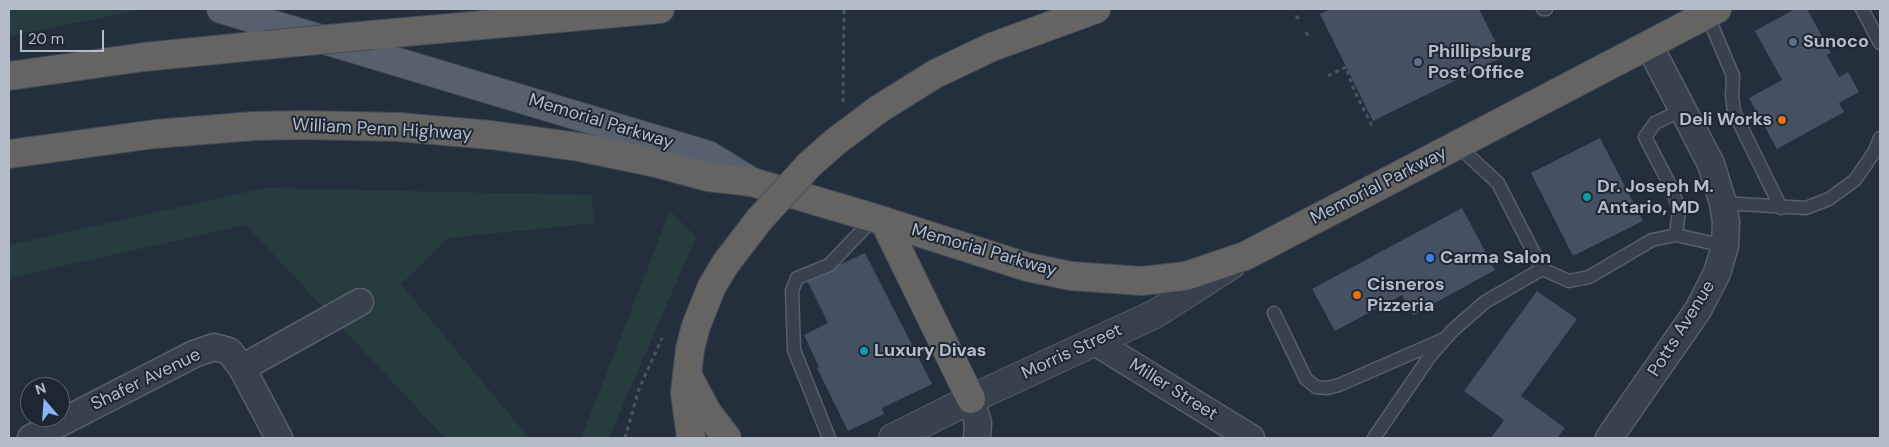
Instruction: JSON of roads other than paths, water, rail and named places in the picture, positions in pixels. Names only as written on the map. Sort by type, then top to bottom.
[{"type":"highway","points":[[9,76],[144,57],[259,25],[372,35],[660,9]]},
{"type":"highway","points":[[691,438],[686,400],[686,372],[690,348],[703,306],[726,263],[759,220],[809,165],[871,114],[935,74],[992,47],[1096,9]]},
{"type":"highway","name":"Memorial Parkway","points":[[752,182],[1027,267],[1071,276],[1119,281],[1142,282],[1186,276],[1207,271],[1245,256],[1712,11]]},
{"type":"highway","name":"William Penn Highway","points":[[9,154],[102,140],[205,130],[304,125],[389,127],[445,130],[571,146],[652,162],[708,178],[752,182]]},
{"type":"highway","points":[[879,220],[971,399]]},
{"type":"highway","points":[[686,372],[707,412],[727,438]]},
{"type":"main road","name":"Memorial Parkway","points":[[221,9],[259,25],[708,155],[752,182]]},
{"type":"street","name":"Potts Avenue","points":[[1609,438],[1698,310],[1717,273],[1725,246],[1726,222],[1711,164],[1649,45]]},
{"type":"street","name":"Morris Street","points":[[893,438],[971,399],[1170,306],[1245,256]]},
{"type":"street","points":[[242,368],[360,302]]},
{"type":"street","name":"Miller Street","points":[[1095,342],[1251,438]]},
{"type":"street","name":"Shafer Avenue","points":[[31,438],[194,354],[214,347],[229,351],[242,368],[279,438]]},
{"type":"street","points":[[971,399],[978,423],[977,438]]},
{"type":"lane","points":[[1862,9],[1880,43]]},
{"type":"lane","points":[[1712,11],[1733,76],[1732,95],[1734,112],[1782,208]]},
{"type":"lane","points":[[1676,235],[1678,210],[1672,189],[1645,137],[1655,123],[1684,109]]},
{"type":"lane","points":[[1722,203],[1806,208],[1829,200],[1854,180],[1875,151],[1880,138]]},
{"type":"lane","points":[[1458,145],[1498,183],[1542,269],[1569,281],[1589,277],[1652,240],[1676,235],[1725,246]]},
{"type":"lane","points":[[829,438],[794,350],[792,291],[797,278],[829,265],[879,220]]},
{"type":"lane","points":[[1374,438],[1430,356],[1446,338],[1485,302],[1542,269]]},
{"type":"lane","points":[[1274,313],[1306,380],[1316,387],[1327,388],[1339,385],[1446,338]]},
{"type":"place","name":"Sunoco","points":[[1793,42]]},
{"type":"place","name":"Phillipsburg Post Office","points":[[1418,62]]},
{"type":"place","name":"Deli Works","points":[[1782,120]]},
{"type":"place","name":"Dr. Joseph M. Antario, MD","points":[[1587,197]]},
{"type":"place","name":"Carma Salon","points":[[1430,258]]},
{"type":"place","name":"Cisneros Pizzeria","points":[[1357,295]]},
{"type":"place","name":"Luxury Divas","points":[[864,351]]}]
